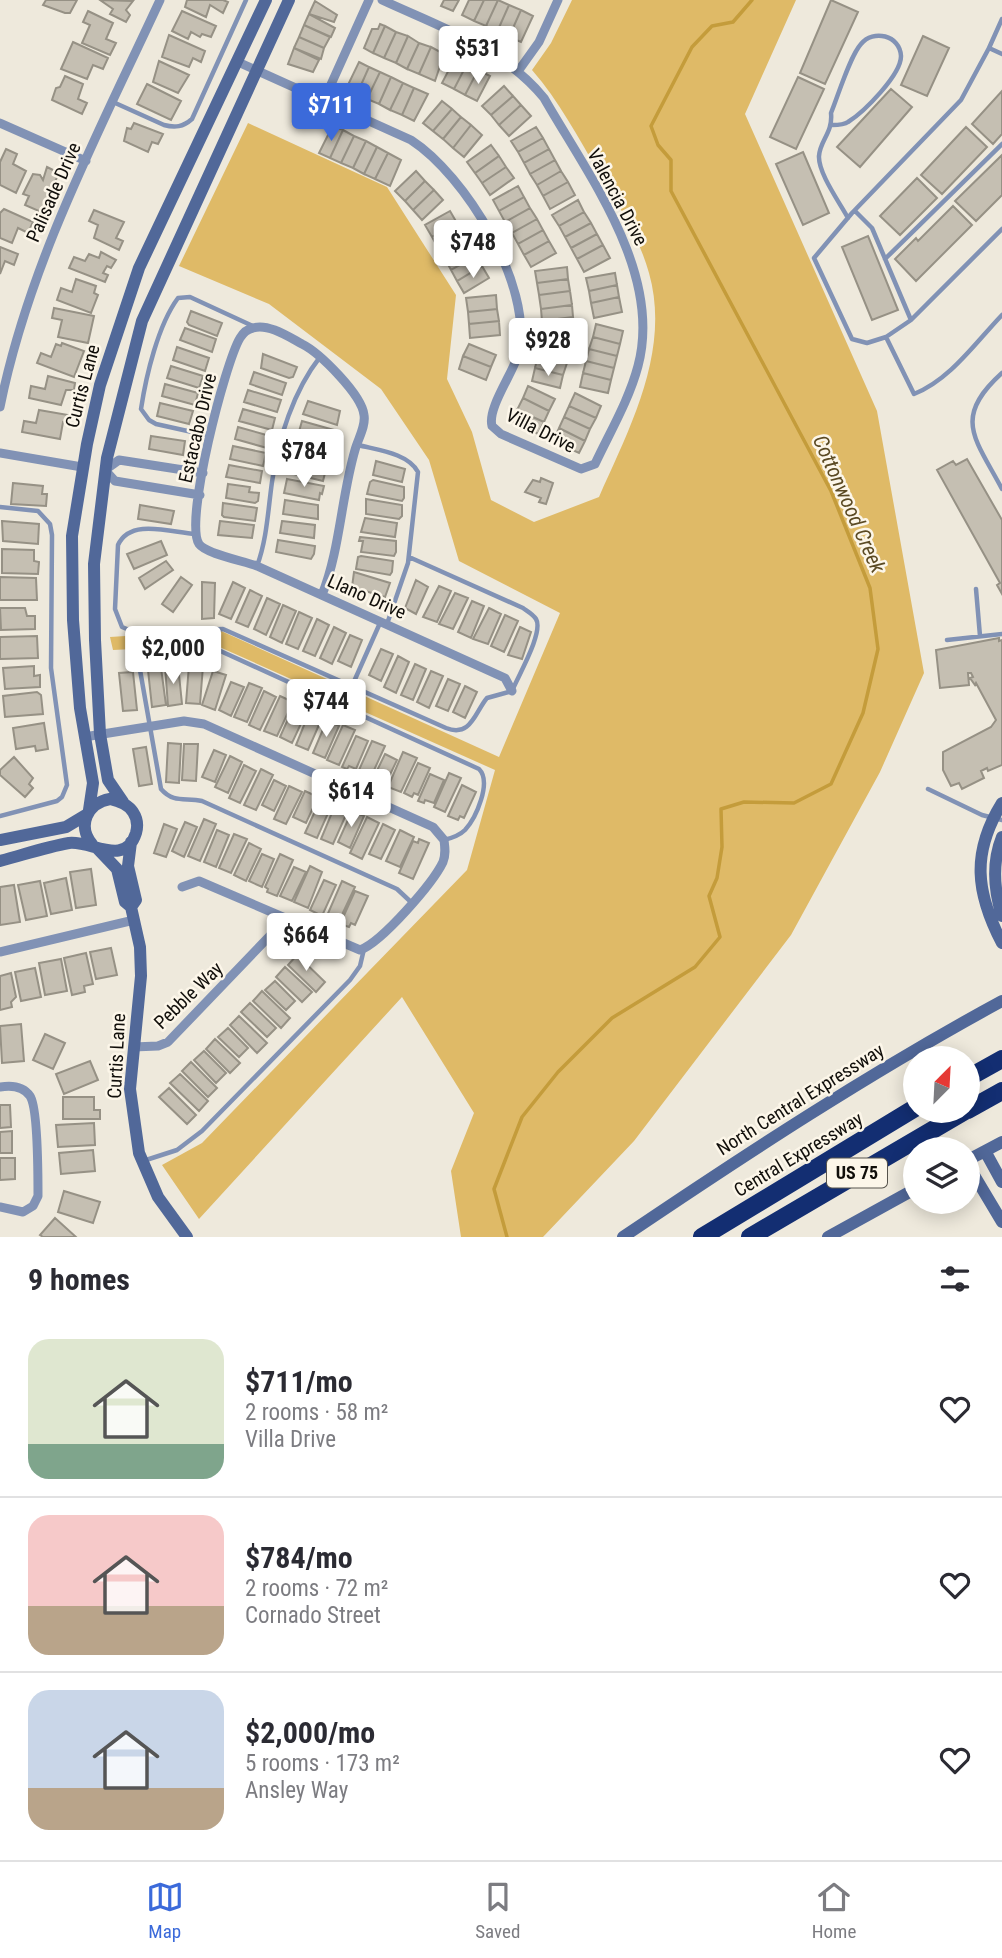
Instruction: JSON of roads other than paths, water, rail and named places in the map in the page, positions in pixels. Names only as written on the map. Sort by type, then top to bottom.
[{"type":"highway","points":[[980,1071],[1002,1059]]},
{"type":"highway","name":"US 75","points":[[980,1104],[1002,1091]]},
{"type":"highway","name":"Central Expressway","points":[[702,1237],[903,1115]]},
{"type":"highway","name":"US 75","points":[[750,1237],[945,1124]]},
{"type":"street","name":"Palisade Drive","points":[[0,407],[37,272],[160,0]]},
{"type":"street","name":"Curtis Lane","points":[[88,813],[93,797],[93,783],[84,737],[72,620],[72,536],[82,467],[100,385],[139,268],[266,0]]},
{"type":"street","points":[[0,861],[69,843],[95,846],[114,852],[131,842],[136,831],[136,817],[108,780],[100,734],[94,564],[105,470],[142,321],[289,0]]},
{"type":"street","points":[[324,100],[369,0]]},
{"type":"street","name":"Valencia Drive","points":[[382,0],[484,47],[519,70],[544,98],[616,226],[632,261],[640,290],[643,329],[638,368],[595,464],[587,468]]},
{"type":"street","points":[[519,70],[539,42],[558,0]]},
{"type":"street","name":"Villa Drive","points":[[238,62],[393,130],[421,146],[449,172],[465,193],[508,269],[520,304],[519,349],[516,362],[492,413],[492,426],[501,434],[576,467],[587,468]]},
{"type":"street","points":[[0,123],[86,161]]},
{"type":"street","points":[[255,327],[268,328],[320,356],[363,408],[364,424],[341,506],[331,571],[321,595]]},
{"type":"street","name":"Estacabo Drive","points":[[195,534],[216,405],[241,337],[255,327]]},
{"type":"street","points":[[0,453],[105,470],[115,481],[200,495]]},
{"type":"street","points":[[105,470],[119,460],[203,473]]},
{"type":"street","name":"Llano Drive","points":[[195,534],[200,545],[209,552],[257,566],[505,678],[512,691]]},
{"type":"street","points":[[84,737],[184,721],[204,724],[433,827],[444,840],[444,860],[433,878],[412,903],[362,949],[199,881],[181,887]]},
{"type":"street","points":[[0,841],[66,827],[103,800],[123,802]]},
{"type":"street","points":[[1001,940],[989,919],[981,888],[980,865],[985,839],[998,819],[1002,803]]},
{"type":"street","points":[[88,813],[84,828],[95,846]]},
{"type":"street","points":[[1002,836],[995,861],[995,884],[1002,916]]},
{"type":"street","name":"Curtis Lane","points":[[131,842],[128,866],[136,900],[133,913],[141,959],[130,1090],[135,1134],[142,1162],[158,1197],[183,1235]]},
{"type":"street","name":"Curtis Lane","points":[[95,846],[117,869],[125,902],[133,913]]},
{"type":"street","points":[[0,952],[133,913]]},
{"type":"street","name":"Pebble Way","points":[[133,1046],[158,1046],[168,1042],[286,919]]},
{"type":"street","name":"North Central Expressway","points":[[623,1237],[789,1127],[1002,1001]]},
{"type":"street","points":[[0,1087],[15,1086],[29,1094],[34,1109],[38,1190],[33,1206],[17,1212],[0,1207]]},
{"type":"street","points":[[980,1155],[1002,1142]]},
{"type":"street","points":[[985,1151],[1002,1182]]},
{"type":"street","points":[[980,1184],[1002,1222]]},
{"type":"street","points":[[828,1237],[903,1196]]},
{"type":"lane","points":[[113,102],[164,125],[172,127],[186,124],[192,119],[246,0]]},
{"type":"lane","points":[[1002,19],[961,100],[848,218],[814,258],[852,339],[867,343],[886,337],[911,320],[1002,229]]},
{"type":"lane","points":[[832,125],[846,124],[887,85],[898,70],[901,55],[897,44],[885,35],[871,35],[860,44],[831,113],[832,125],[819,155],[821,168],[848,218]]},
{"type":"lane","points":[[989,48],[1002,54]]},
{"type":"lane","points":[[885,259],[1002,144]]},
{"type":"lane","points":[[855,211],[872,228],[911,320]]},
{"type":"lane","points":[[210,436],[156,424],[149,420],[141,409],[144,389],[169,313],[178,298],[190,297],[255,327]]},
{"type":"lane","points":[[886,337],[914,394],[925,390],[946,374],[1002,315]]},
{"type":"lane","points":[[257,566],[264,544],[273,477],[294,398],[320,356]]},
{"type":"lane","points":[[1002,373],[981,393],[974,404],[971,422],[976,440],[1002,489]]},
{"type":"lane","points":[[352,686],[405,579],[418,472],[415,466],[402,457],[357,444]]},
{"type":"lane","points":[[0,507],[38,511],[50,524],[51,668],[67,785],[62,797],[57,801],[0,816]]},
{"type":"lane","points":[[195,534],[136,529],[122,537],[118,545],[115,609],[122,627],[134,632],[219,628],[452,731],[470,725],[487,698],[512,691],[535,639],[537,619],[523,608],[409,558]]},
{"type":"lane","points":[[976,589],[980,636]]},
{"type":"lane","points":[[947,640],[1002,634]]},
{"type":"lane","points":[[412,903],[397,889],[202,802],[179,801],[166,795],[161,789],[140,670],[147,655],[157,650],[216,649],[478,769],[485,777],[485,787],[469,824],[458,835],[444,840]]},
{"type":"lane","points":[[928,789],[998,819]]},
{"type":"lane","points":[[142,1162],[177,1150],[202,1131],[350,980],[361,964],[362,949]]},
{"type":"waterway","name":"Cottonwood Creek","points":[[507,1237],[494,1189],[522,1117],[558,1072],[612,1018],[695,967],[720,937],[709,896],[717,878],[722,847],[721,809],[744,802],[794,803],[831,784],[863,713],[878,649],[870,588],[831,491],[671,191],[671,160],[658,145],[651,126],[692,47],[712,26],[733,22],[752,0]]}]
